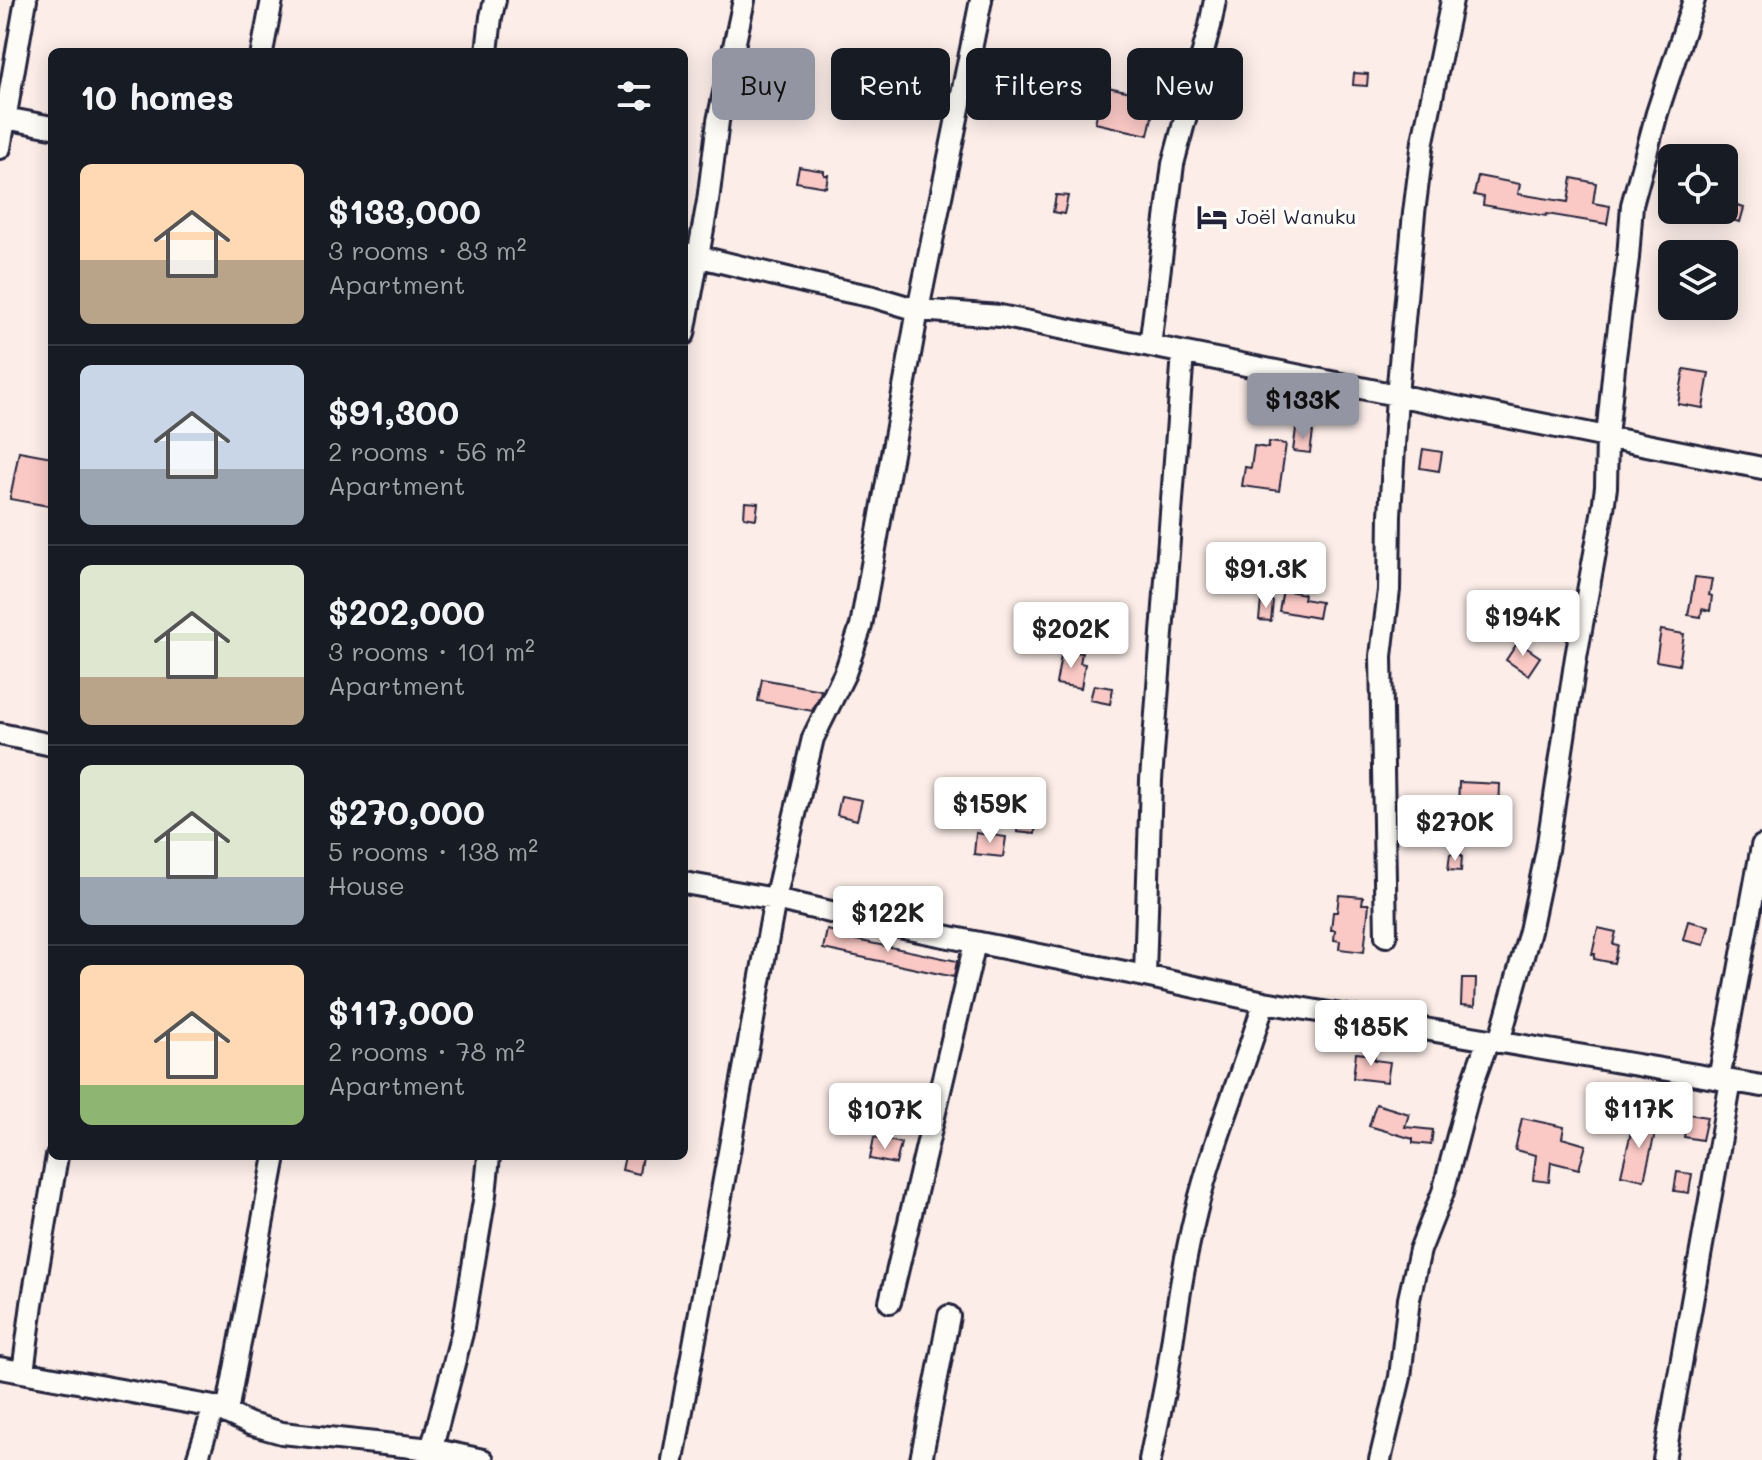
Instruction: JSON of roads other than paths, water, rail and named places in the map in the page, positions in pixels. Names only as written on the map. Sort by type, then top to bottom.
[{"type":"street","points":[[0,148],[26,0]]},
{"type":"street","points":[[263,48],[272,0]]},
{"type":"street","points":[[488,48],[495,0]]},
{"type":"street","points":[[688,281],[690,255],[708,201],[724,88],[744,0]]},
{"type":"street","points":[[673,1460],[775,899],[813,738],[845,673],[861,626],[918,310],[981,0]]},
{"type":"street","points":[[1150,346],[1173,164],[1215,0]]},
{"type":"street","points":[[1386,936],[1381,656],[1389,590],[1397,395],[1423,141],[1452,0]]},
{"type":"street","points":[[1380,1460],[1400,1377],[1409,1299],[1420,1250],[1443,1192],[1470,1090],[1493,1041],[1530,931],[1547,850],[1576,657],[1603,509],[1607,437],[1632,205],[1657,113],[1694,0]]},
{"type":"street","points":[[3,118],[48,126]]},
{"type":"street","points":[[690,255],[918,310],[1000,316],[1762,468]]},
{"type":"street","points":[[1145,976],[1151,780],[1183,353]]},
{"type":"street","points":[[0,734],[48,744]]},
{"type":"street","points":[[1664,1460],[1762,846]]},
{"type":"street","points":[[688,884],[775,899],[1264,1002],[1762,1086]]},
{"type":"street","points":[[890,1302],[975,943]]},
{"type":"street","points":[[1150,1460],[1196,1210],[1264,1002]]},
{"type":"street","points":[[23,1372],[56,1160]]},
{"type":"street","points":[[197,1460],[220,1409],[274,1160]]},
{"type":"street","points":[[429,1455],[462,1333],[489,1160]]},
{"type":"street","points":[[921,1460],[949,1316]]},
{"type":"street","points":[[1,1370],[220,1409],[250,1424],[282,1433],[483,1460]]},
{"type":"place","name":"Joël Wanuku","points":[[1212,217]]}]
